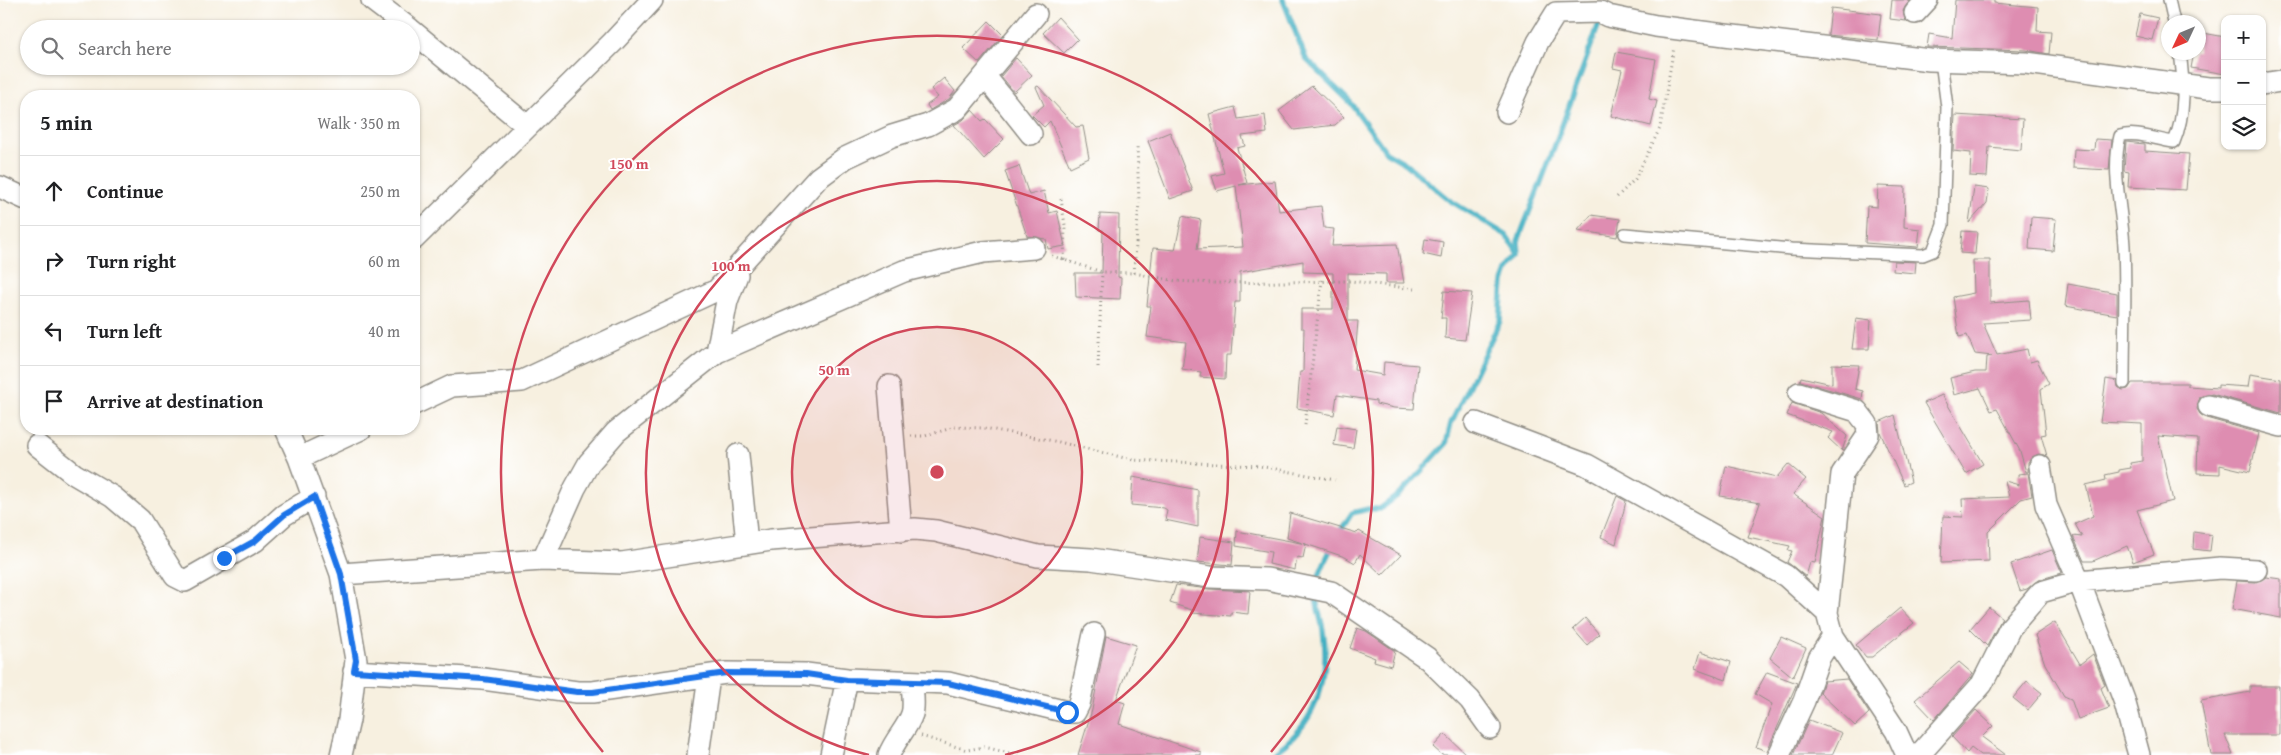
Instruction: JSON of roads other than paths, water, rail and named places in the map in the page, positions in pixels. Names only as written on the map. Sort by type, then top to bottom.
[{"type":"street","points":[[372,0],[399,20]]},
{"type":"street","points":[[420,233],[613,42],[652,0]]},
{"type":"street","points":[[1507,112],[1538,42],[1556,13],[1604,14],[1678,29],[1941,61],[2026,63],[2221,88]]},
{"type":"street","points":[[420,401],[452,386],[522,381],[717,290],[818,178],[845,158],[892,136],[928,126],[957,109],[1036,14]]},
{"type":"street","points":[[420,37],[527,126]]},
{"type":"street","points":[[985,76],[1031,134]]},
{"type":"street","points":[[2266,83],[2281,81]]},
{"type":"street","points":[[0,187],[20,196]]},
{"type":"street","points":[[543,560],[575,488],[589,463],[616,432],[717,352],[904,271],[983,252],[1034,248]]},
{"type":"street","points":[[717,352],[726,301],[741,264]]},
{"type":"street","points":[[889,386],[901,531]]},
{"type":"street","points":[[1799,393],[1857,411],[1867,424],[1868,435],[1842,474],[1827,613],[1833,636],[1896,731],[1907,755]]},
{"type":"street","points":[[2209,406],[2281,426]]},
{"type":"street","points":[[1476,423],[1586,465],[1786,576],[1827,613]]},
{"type":"street","points":[[289,435],[314,497],[341,574],[356,660],[349,720],[341,755]]},
{"type":"street","points":[[299,458],[349,435]]},
{"type":"street","points":[[38,445],[74,474],[113,497],[140,520],[175,576],[185,581],[255,541],[284,515],[314,497]]},
{"type":"street","points":[[738,455],[747,543]]},
{"type":"street","points":[[2040,466],[2046,505],[2079,581],[2124,700],[2139,755]]},
{"type":"street","points":[[341,574],[543,560],[622,563],[747,543],[915,529],[936,531],[1038,556],[1091,559],[1210,577],[1267,579],[1321,590],[1427,658],[1470,700],[1490,728]]},
{"type":"street","points":[[1919,755],[1982,684],[2010,628],[2041,592],[2079,581],[2220,568],[2256,570]]},
{"type":"street","points":[[354,671],[483,679],[577,692],[709,677],[726,673],[806,674],[847,680],[948,683],[1067,712],[1075,712],[1079,704],[1094,634]]},
{"type":"street","points":[[1779,755],[1804,701],[1819,658],[1833,636]]},
{"type":"street","points":[[698,755],[709,677]]},
{"type":"street","points":[[831,755],[847,680]]},
{"type":"street","points":[[888,755],[895,738],[904,730],[912,712],[912,682]]},
{"type":"lane","points":[[2169,0],[2172,15]]},
{"type":"lane","points":[[2124,383],[2124,246],[2117,184],[2116,150],[2120,136],[2131,133],[2157,140],[2174,142],[2180,128],[2184,84],[2181,60]]},
{"type":"lane","points":[[1625,234],[1791,249],[1923,255],[1933,251],[1944,225],[1947,106],[1941,61]]},
{"type":"waterway","points":[[1283,0],[1306,59],[1350,102],[1386,152],[1405,163],[1449,200],[1506,235],[1518,253]]},
{"type":"waterway","points":[[1339,533],[1352,513],[1368,509],[1380,509],[1402,492],[1446,444],[1451,423],[1500,321],[1503,282],[1507,271],[1519,255],[1518,241],[1601,18]]},
{"type":"waterway","points":[[1270,755],[1286,744],[1309,717],[1322,684],[1325,649],[1316,588],[1320,572],[1332,546]]}]
